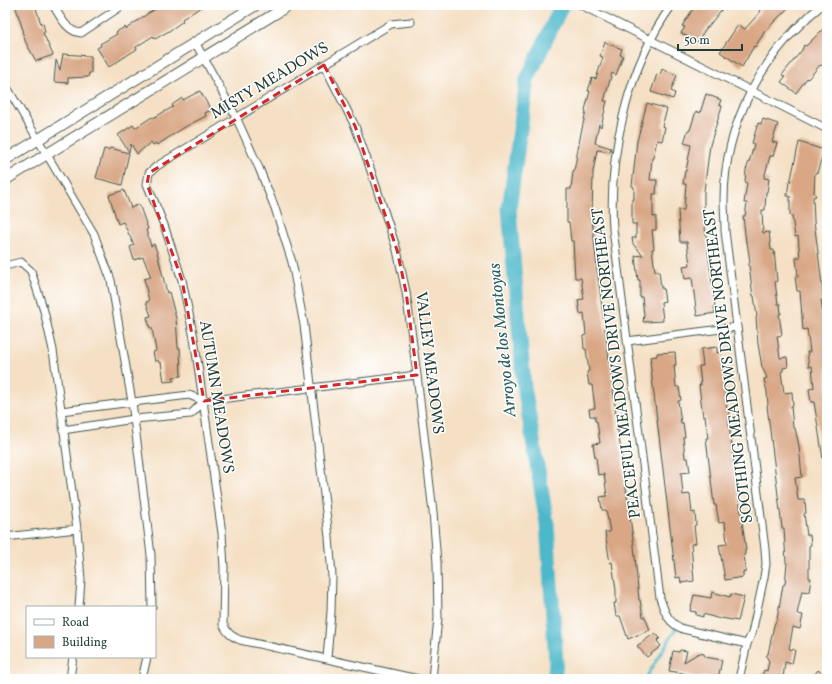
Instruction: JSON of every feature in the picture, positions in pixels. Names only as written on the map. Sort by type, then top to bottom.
[{"type":"street","points":[[53,5],[66,26],[76,32],[81,33],[123,5]]},
{"type":"street","points":[[5,160],[256,5]]},
{"type":"street","points":[[5,180],[289,5]]},
{"type":"street","points":[[581,5],[827,129]]},
{"type":"street","name":"PEACEFUL MEADOWS DRIVE NORTHEAST","points":[[672,5],[651,40],[631,86],[620,129],[614,170],[612,209],[613,229],[660,598],[665,614],[672,622],[683,629],[747,644]]},
{"type":"street","name":"SOOTHING MEADOWS DRIVE NORTHEAST","points":[[739,679],[747,644],[752,633],[766,564],[725,230],[724,200],[726,169],[742,109],[751,90],[783,42],[807,17],[822,5]]},
{"type":"street","name":"MISTY MEADOWS","points":[[149,173],[157,166],[236,117],[391,24],[411,22]]},
{"type":"street","points":[[195,42],[236,117],[275,208],[292,262],[304,325],[329,537],[332,576],[327,658],[418,679]]},
{"type":"street","name":"VALLEY MEADOWS","points":[[324,64],[355,126],[397,250],[406,292],[433,512],[437,563],[438,618],[432,679]]},
{"type":"street","points":[[5,84],[94,234],[111,280],[132,402],[151,555],[152,606]]},
{"type":"street","name":"AUTUMN MEADOWS","points":[[149,173],[147,184],[164,225],[182,280],[194,338],[222,533],[224,568],[224,624],[226,631],[232,637],[240,640],[327,658]]},
{"type":"street","points":[[5,266],[21,262],[31,271],[44,311],[53,350],[77,529],[81,580],[79,606]]},
{"type":"street","points":[[627,341],[737,327]]},
{"type":"street","points":[[61,411],[189,396],[204,401],[417,375]]},
{"type":"street","points":[[63,430],[134,419],[191,414],[204,401]]},
{"type":"street","points":[[5,537],[77,529]]},
{"type":"street","points":[[70,679],[74,658]]},
{"type":"street","points":[[142,679],[147,658]]},
{"type":"highlighted area","points":[[324,65],[355,126],[397,250],[406,292],[417,375],[204,401],[182,280],[147,184],[149,173]]},
{"type":"building","points":[[15,5],[35,5],[41,24],[43,23],[45,32],[43,33],[53,55],[36,61],[26,43]]},
{"type":"building","points":[[163,5],[205,5],[182,19],[183,21],[169,31],[155,39],[153,36],[136,47],[137,49],[109,67],[97,48],[101,46],[100,44],[117,34],[116,32],[125,27],[126,29]]},
{"type":"building","points":[[687,5],[725,5],[697,42],[681,33],[685,27],[682,26],[693,9]]},
{"type":"building","points":[[755,5],[791,5],[765,31],[742,67],[720,52],[738,25],[745,29],[761,11]]},
{"type":"building","points":[[827,25],[827,60],[821,66],[820,65],[808,79],[807,78],[796,93],[781,82],[785,77],[782,75],[802,50],[804,45],[806,46]]},
{"type":"building","points":[[605,42],[622,49],[620,55],[623,56],[616,75],[612,73],[604,101],[607,101],[601,127],[599,124],[595,143],[611,148],[610,152],[597,150],[593,172],[592,218],[617,431],[618,430],[634,546],[639,600],[643,617],[645,617],[650,630],[628,639],[620,616],[616,616],[614,603],[616,603],[616,590],[612,562],[610,563],[605,532],[610,532],[606,510],[602,510],[600,497],[607,496],[604,474],[598,475],[593,444],[600,443],[597,421],[595,421],[595,416],[590,416],[589,409],[595,408],[592,385],[589,385],[587,372],[589,371],[586,349],[584,349],[583,336],[586,335],[584,313],[580,314],[578,300],[584,299],[581,278],[575,278],[573,241],[571,241],[569,222],[567,222],[567,189],[571,189],[573,171],[590,91],[588,91],[592,78],[596,79],[603,57],[600,56]]},
{"type":"building","points":[[63,54],[91,56],[91,73],[89,73],[88,77],[68,78],[68,83],[54,82],[56,60],[60,70]]},
{"type":"building","points":[[662,69],[677,75],[671,91],[675,93],[673,99],[651,92],[657,74],[660,75]]},
{"type":"building","points":[[200,91],[211,110],[205,113],[206,116],[185,127],[157,145],[156,143],[153,145],[151,142],[137,154],[131,144],[129,152],[118,135],[133,125],[135,128],[152,117],[153,118],[173,107],[172,105],[182,98],[183,100]]},
{"type":"building","points":[[706,94],[721,100],[719,105],[722,106],[710,145],[704,191],[704,219],[715,313],[697,316],[692,278],[685,279],[683,266],[690,265],[687,242],[680,242],[678,210],[684,210],[686,184],[683,184],[691,145],[684,143],[696,111],[700,113]]},
{"type":"building","points":[[647,103],[667,109],[662,126],[665,127],[662,141],[657,140],[652,158],[650,180],[657,180],[656,194],[653,194],[653,217],[656,216],[656,230],[652,230],[654,249],[652,249],[655,271],[659,271],[661,288],[663,288],[665,301],[661,302],[663,321],[643,322],[644,315],[642,297],[640,297],[640,280],[638,280],[635,256],[643,255],[633,244],[632,238],[636,238],[636,224],[632,224],[632,199],[634,199],[634,187],[632,186],[637,141]]},
{"type":"building","points":[[763,119],[778,124],[772,142],[777,143],[773,156],[770,156],[764,178],[769,179],[766,192],[765,210],[762,210],[763,233],[769,232],[771,250],[774,250],[777,281],[775,282],[778,304],[780,304],[781,314],[779,314],[782,335],[777,336],[780,358],[787,357],[788,367],[783,368],[783,371],[781,372],[784,393],[792,392],[793,406],[791,406],[793,428],[795,428],[799,446],[802,477],[795,478],[798,500],[805,500],[806,513],[804,514],[807,535],[810,535],[811,545],[809,546],[809,578],[811,578],[809,592],[802,591],[797,614],[803,615],[800,629],[793,627],[789,649],[795,650],[792,664],[785,662],[783,679],[762,676],[764,670],[767,671],[769,661],[766,656],[768,654],[774,625],[777,619],[783,585],[785,584],[787,563],[784,528],[782,528],[767,406],[767,392],[764,379],[767,378],[762,367],[758,344],[757,316],[748,265],[750,262],[743,216],[745,216],[747,203],[744,203],[747,183],[745,182],[746,170],[751,156],[754,144],[752,143],[758,123],[761,124]]},
{"type":"building","points":[[799,142],[824,150],[817,173],[815,173],[814,193],[816,196],[813,197],[814,221],[824,300],[821,300],[823,313],[826,313],[827,318],[827,459],[823,459],[814,402],[811,402],[809,389],[814,388],[812,366],[809,367],[807,352],[810,352],[807,329],[803,330],[800,291],[797,291],[795,277],[798,277],[796,258],[800,258],[798,236],[795,237],[792,216],[790,216],[790,196],[787,196]]},
{"type":"building","points":[[110,148],[129,153],[122,185],[96,178],[104,149],[109,150]]},
{"type":"building","points":[[124,190],[131,208],[139,204],[148,229],[146,230],[151,246],[154,244],[157,252],[167,293],[169,292],[176,318],[178,348],[180,348],[181,376],[173,377],[174,381],[164,382],[161,362],[159,363],[158,360],[155,362],[153,352],[156,351],[152,328],[150,328],[147,317],[151,316],[146,302],[149,301],[144,279],[151,277],[143,257],[134,260],[130,247],[134,245],[123,222],[118,224],[109,195]]},
{"type":"building","points":[[717,347],[717,353],[721,352],[727,409],[729,411],[729,425],[746,550],[744,554],[746,572],[743,572],[743,577],[725,580],[719,545],[727,544],[725,522],[719,523],[716,505],[714,505],[706,438],[708,438],[705,416],[703,417],[699,385],[701,385],[699,366],[703,366],[701,349]]},
{"type":"building","points":[[675,352],[676,365],[674,365],[676,387],[679,387],[681,400],[678,401],[681,423],[683,423],[685,437],[683,437],[685,458],[688,458],[690,472],[681,473],[683,495],[690,494],[692,513],[695,512],[696,525],[694,526],[696,543],[691,544],[694,581],[681,583],[680,577],[676,578],[650,361],[650,357],[657,356],[657,353]]},
{"type":"building","points":[[712,592],[730,597],[731,594],[744,597],[738,621],[720,619],[703,614],[703,617],[696,615],[696,612],[690,611],[694,595],[711,598]]},
{"type":"building","points":[[655,633],[660,638],[657,641],[661,646],[647,657],[637,646]]},
{"type":"building","points":[[680,650],[687,651],[684,662],[699,653],[704,654],[705,657],[722,660],[718,679],[700,676],[700,678],[669,671],[673,651],[679,652]]},
{"type":"building","points":[[818,670],[827,677],[827,679],[811,679]]},
{"type":"waterway","name":"Arroyo de los Montoyas","points":[[554,679],[556,662],[547,524],[524,386],[509,209],[527,80],[562,5]]},
{"type":"waterway","points":[[645,679],[677,627]]}]
